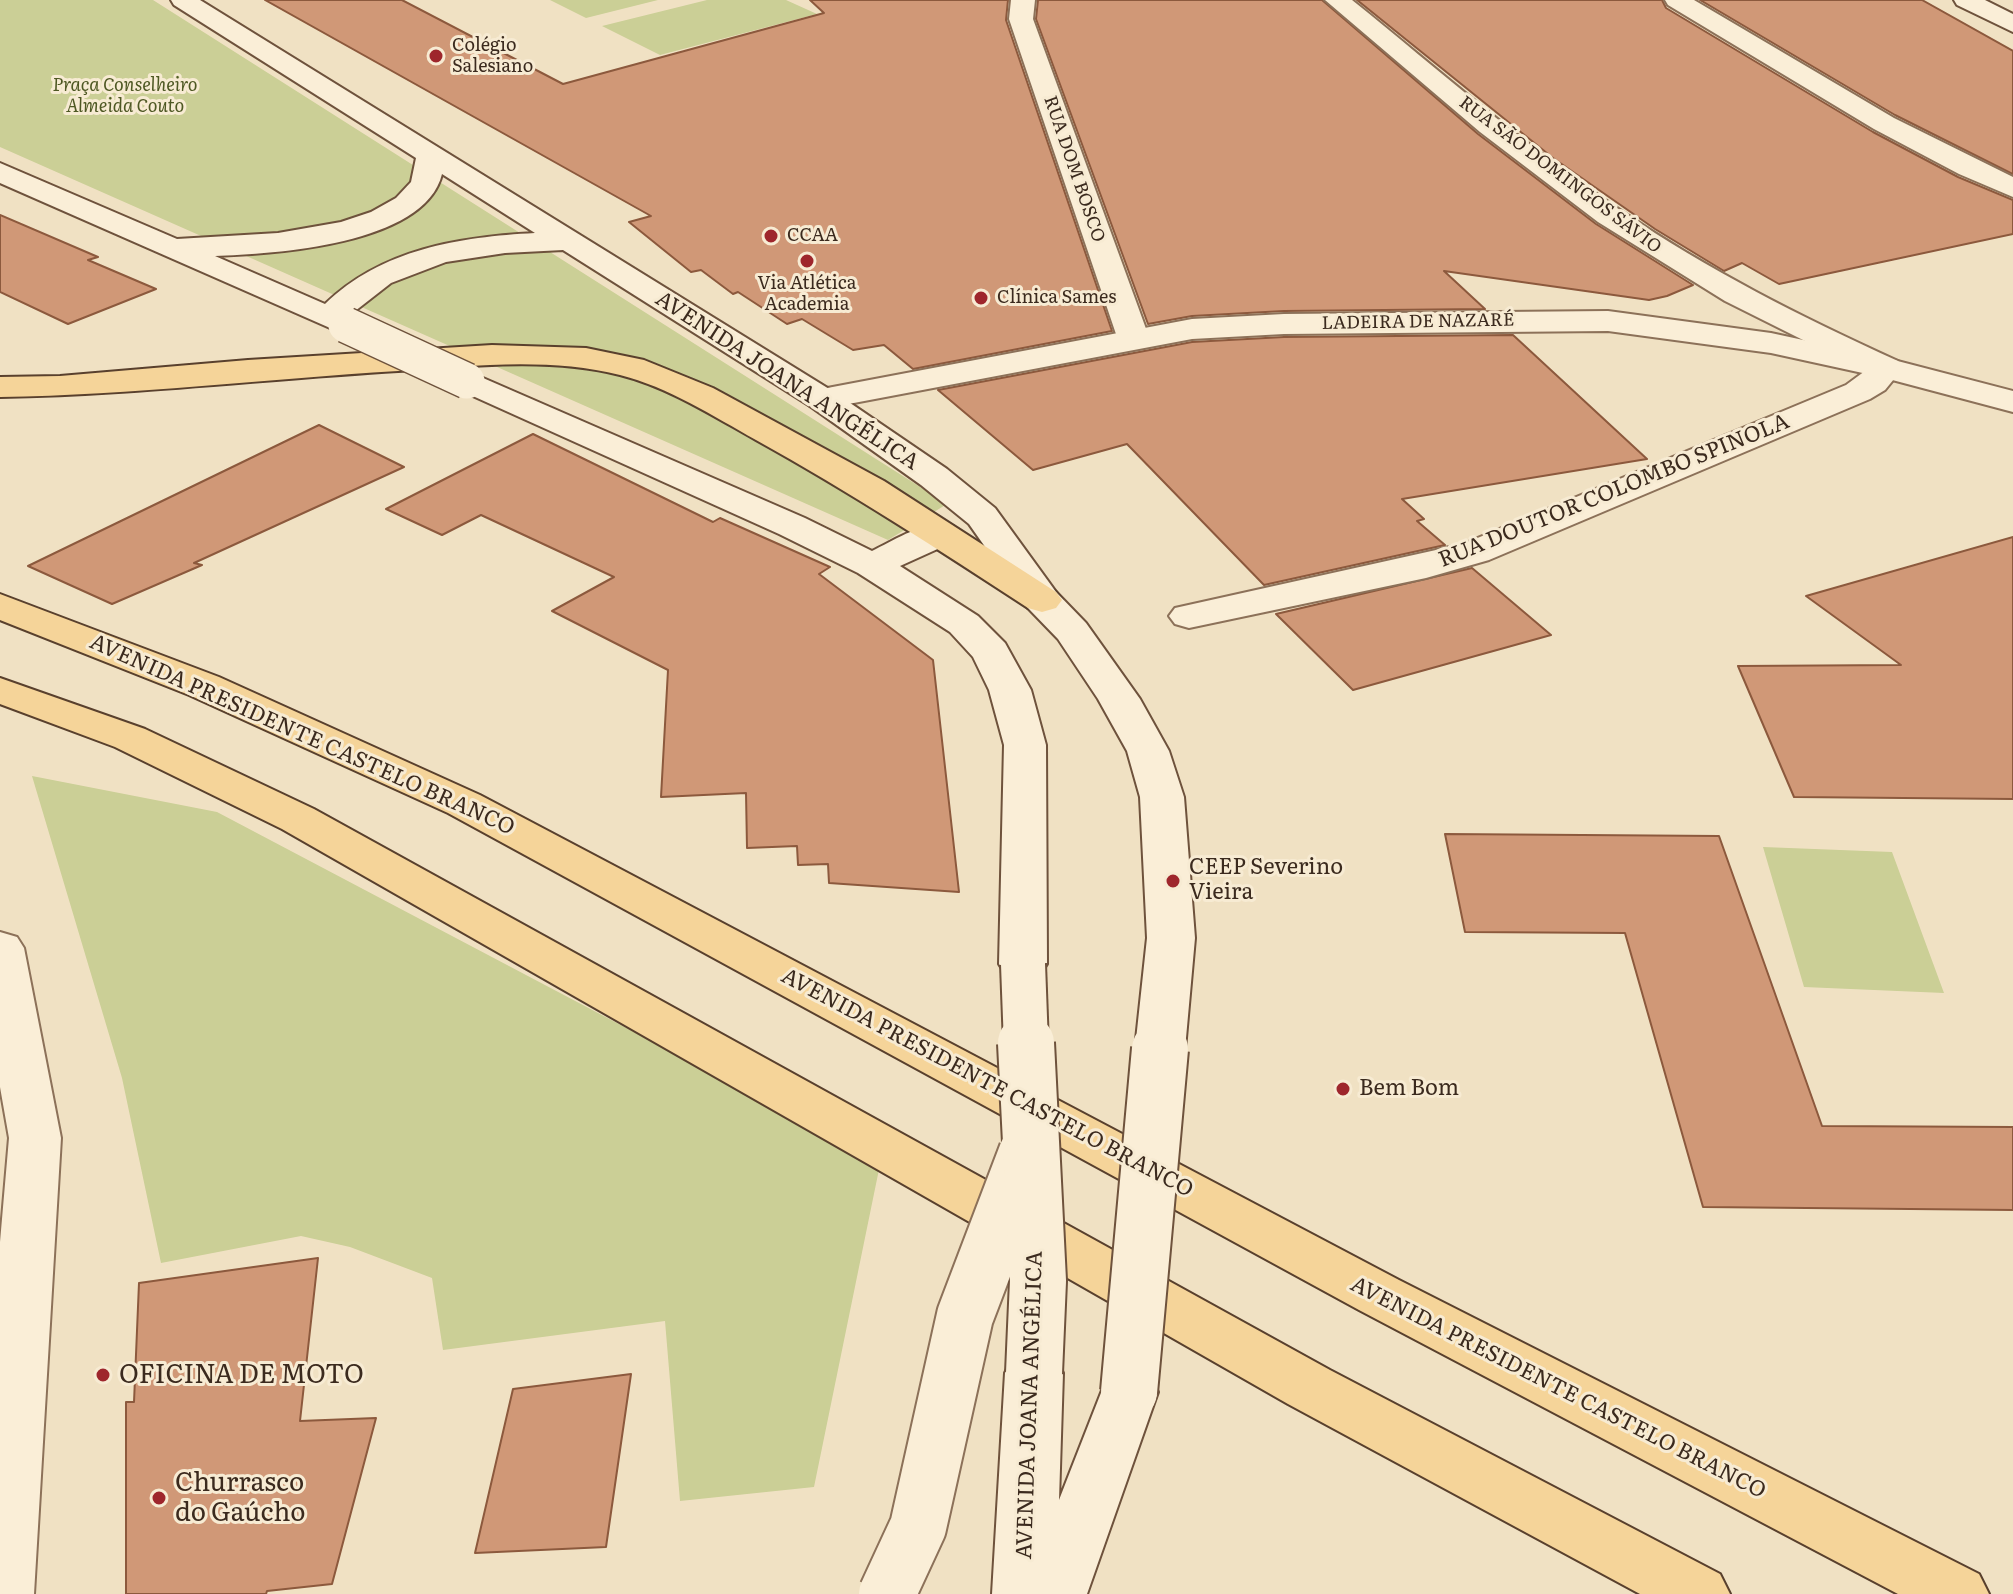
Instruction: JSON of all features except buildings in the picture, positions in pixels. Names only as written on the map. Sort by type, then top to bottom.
[{"type":"main road","name":"AVENIDA JOANA ANGÉLICA","points":[[183,0],[822,399],[934,477],[982,516],[1042,600],[1072,631],[1119,699],[1148,751],[1162,797],[1171,938],[1129,1392],[1055,1594]]},
{"type":"main road","name":"RUA DOM BOSCO","points":[[1023,0],[1021,19],[1133,337]]},
{"type":"main road","name":"RUA SÃO DOMINGOS SÁVIO","points":[[1337,0],[1509,140],[1648,243],[1785,322],[1886,368]]},
{"type":"main road","points":[[1677,0],[1888,126],[1958,164],[2013,188]]},
{"type":"main road","points":[[1966,0],[2013,24]]},
{"type":"main road","points":[[164,245],[245,247],[337,232],[381,217],[409,202],[425,185],[431,156]]},
{"type":"main road","points":[[0,172],[338,321],[349,295],[382,274],[420,260],[493,244],[569,241]]},
{"type":"main road","name":"AVENIDA JOANA ANGÉLICA","points":[[338,321],[872,565],[964,624],[991,652],[1010,690],[1025,745],[1023,964],[1029,1147],[1038,1281],[1024,1594]]},
{"type":"main road","name":"LADEIRA DE NAZARÉ","points":[[822,399],[1133,337],[1192,329],[1284,324],[1608,321],[1771,343],[1886,368],[2013,402]]},
{"type":"main road","points":[[0,387],[60,386],[248,370],[492,355],[586,358],[632,367],[701,395],[871,489],[1042,600]]},
{"type":"main road","name":"RUA DOUTOR COLOMBO SPINOLA","points":[[1189,616],[1426,566],[1476,552],[1858,392],[1873,383],[1886,368]]},
{"type":"main road","points":[[872,565],[940,534]]},
{"type":"main road","name":"AVENIDA PRESIDENTE CASTELO BRANCO","points":[[0,606],[204,686],[464,804],[1379,1295],[1957,1594]]},
{"type":"main road","points":[[0,690],[130,738],[298,819],[1309,1387],[1698,1594]]},
{"type":"main road","points":[[0,948],[35,1138],[2,1594]]},
{"type":"main road","points":[[887,1594],[918,1527],[965,1316],[1029,1147]]},
{"type":"green space","name":"Praça Conselheiro Almeida Couto","points":[[0,0],[153,0],[947,504],[888,540],[0,147]]},
{"type":"green space","points":[[550,0],[658,0],[586,18]]},
{"type":"green space","points":[[707,0],[786,0],[817,14],[660,55],[602,26]]},
{"type":"green space","points":[[32,776],[217,812],[653,1042],[885,1140],[814,1487],[680,1501],[665,1321],[443,1350],[432,1278],[350,1247],[301,1236],[161,1263],[122,1078]]},
{"type":"green space","points":[[1763,847],[1892,852],[1944,993],[1804,987]]},
{"type":"place","name":"Colégio Salesiano","points":[[436,56]]},
{"type":"place","name":"CCAA","points":[[771,236]]},
{"type":"place","name":"Via Atlética Academia","points":[[807,261]]},
{"type":"place","name":"Clínica Sames","points":[[981,298]]},
{"type":"place","name":"CEEP Severino Vieira","points":[[1173,881]]},
{"type":"place","name":"Bem Bom","points":[[1343,1089]]},
{"type":"place","name":"OFICINA DE MOTO","points":[[103,1375]]},
{"type":"place","name":"Churrasco do Gaúcho","points":[[159,1498]]}]
